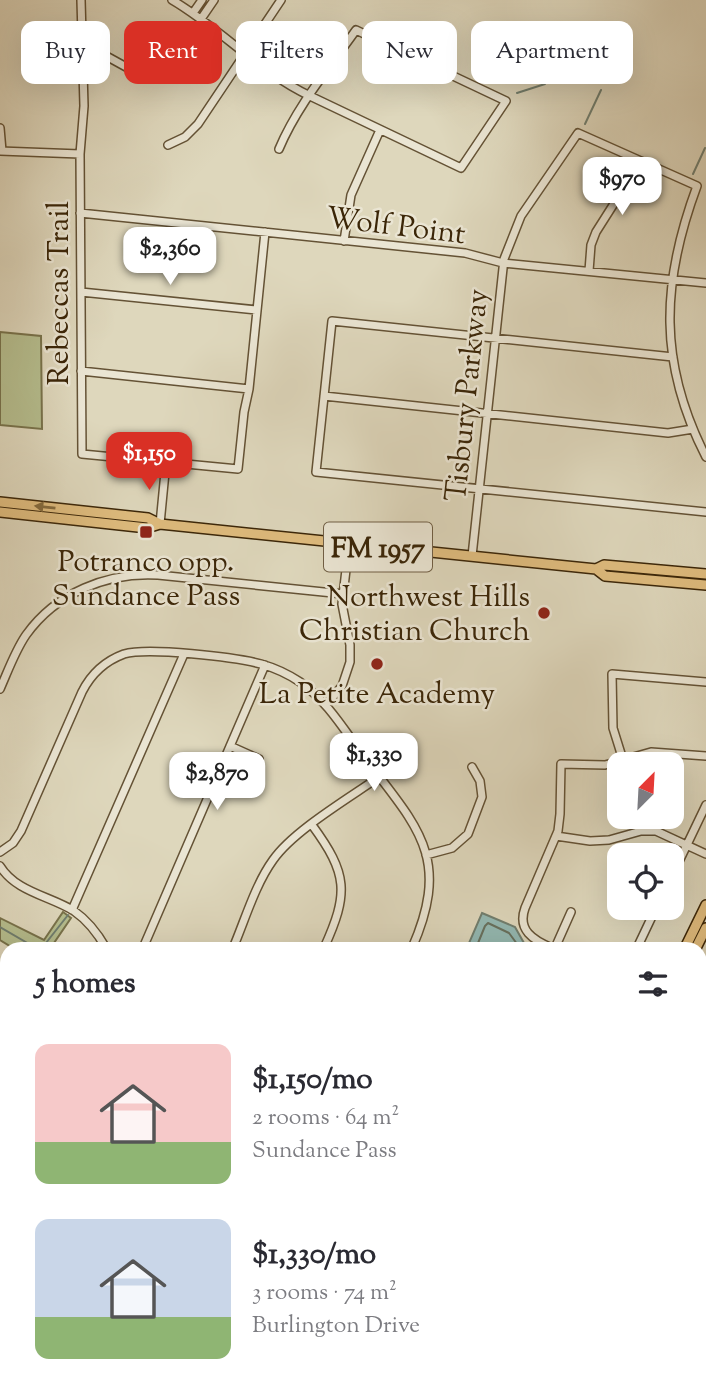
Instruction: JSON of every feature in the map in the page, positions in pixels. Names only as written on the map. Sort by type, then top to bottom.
[{"type":"main road","name":"FM 1957","points":[[0,502],[148,518],[160,524],[596,569],[605,576],[622,578],[704,581]]},
{"type":"main road","name":"FM 1957","points":[[0,512],[147,528],[160,524]]},
{"type":"main road","name":"FM 1957","points":[[596,569],[604,565],[689,573],[704,581]]},
{"type":"main road","points":[[622,578],[626,572],[668,576],[689,573]]},
{"type":"main road","points":[[689,942],[706,905]]},
{"type":"street","name":"Rebeccas Trail","points":[[81,0],[81,21]]},
{"type":"street","points":[[172,0],[236,45]]},
{"type":"street","points":[[193,13],[202,0]]},
{"type":"street","points":[[201,19],[214,0]]},
{"type":"street","points":[[266,21],[281,0]]},
{"type":"street","points":[[279,149],[293,121],[310,96],[356,30],[506,101],[461,168],[310,96],[289,84]]},
{"type":"street","points":[[168,145],[185,137],[193,129],[236,65]]},
{"type":"street","name":"Rebeccas Trail","points":[[82,84],[83,132],[80,155],[82,454],[166,462]]},
{"type":"street","points":[[0,128],[1,151],[80,155]]},
{"type":"street","points":[[344,241],[351,195],[380,130]]},
{"type":"street","name":"Tisbury Parkway","points":[[472,556],[503,264],[511,239],[521,216],[578,133],[641,161]]},
{"type":"street","points":[[589,271],[594,236],[641,161],[697,186],[681,233],[671,279],[669,313],[680,393],[692,429],[706,457]]},
{"type":"street","name":"Wolf Point","points":[[80,214],[465,253],[503,264],[706,283]]},
{"type":"street","points":[[160,524],[166,462],[238,469],[265,232]]},
{"type":"street","points":[[81,292],[257,310]]},
{"type":"street","points":[[673,357],[332,321],[316,472],[706,512]]},
{"type":"street","points":[[81,371],[249,389]]},
{"type":"street","points":[[324,396],[668,433],[692,429]]},
{"type":"street","points":[[326,705],[342,686],[350,662],[349,641],[342,614],[349,544]]},
{"type":"street","points":[[0,689],[21,643],[40,619],[71,595],[107,579],[158,575],[343,594]]},
{"type":"street","points":[[0,852],[14,841],[23,829],[82,692],[95,673],[112,660],[136,652],[184,654],[265,665],[300,682],[326,705],[410,817],[426,855],[430,882],[429,904],[414,942]]},
{"type":"street","points":[[72,910],[184,654]]},
{"type":"street","points":[[146,942],[265,665]]},
{"type":"street","points":[[620,752],[613,727],[612,674],[706,682]]},
{"type":"street","points":[[230,746],[259,759]]},
{"type":"street","points":[[684,754],[706,756]]},
{"type":"street","points":[[542,942],[524,929],[522,919],[561,814],[561,764],[607,764]]},
{"type":"street","points":[[426,855],[453,848],[468,834],[482,797],[480,781],[472,767]]},
{"type":"street","points":[[236,942],[273,860],[285,846],[379,777]]},
{"type":"street","points":[[684,851],[706,805]]},
{"type":"street","points":[[313,825],[334,856],[341,881],[338,916],[327,942]]},
{"type":"street","points":[[555,836],[590,841],[651,831],[661,832],[706,854]]},
{"type":"street","points":[[0,866],[18,884],[72,910],[93,929],[102,942]]},
{"type":"street","points":[[556,942],[572,912]]},
{"type":"street","points":[[640,942],[650,920]]},
{"type":"green space","points":[[0,332],[41,336],[42,429],[0,425]]},
{"type":"green space","points":[[63,912],[71,918],[55,942],[3,942],[0,940],[0,918],[44,940]]},
{"type":"water","points":[[482,913],[515,927],[523,942],[469,942]]},
{"type":"waterway","points":[[517,93],[545,84]]},
{"type":"waterway","points":[[585,124],[601,90]]},
{"type":"waterway","points":[[693,174],[705,148]]},
{"type":"waterway","points":[[47,942],[68,915]]},
{"type":"waterway","points":[[0,927],[26,942]]},
{"type":"place","name":"Potranco opp. Sundance Pass","points":[[146,532]]},
{"type":"place","name":"Northwest Hills Christian Church","points":[[544,613]]},
{"type":"place","name":"La Petite Academy","points":[[377,664]]}]
